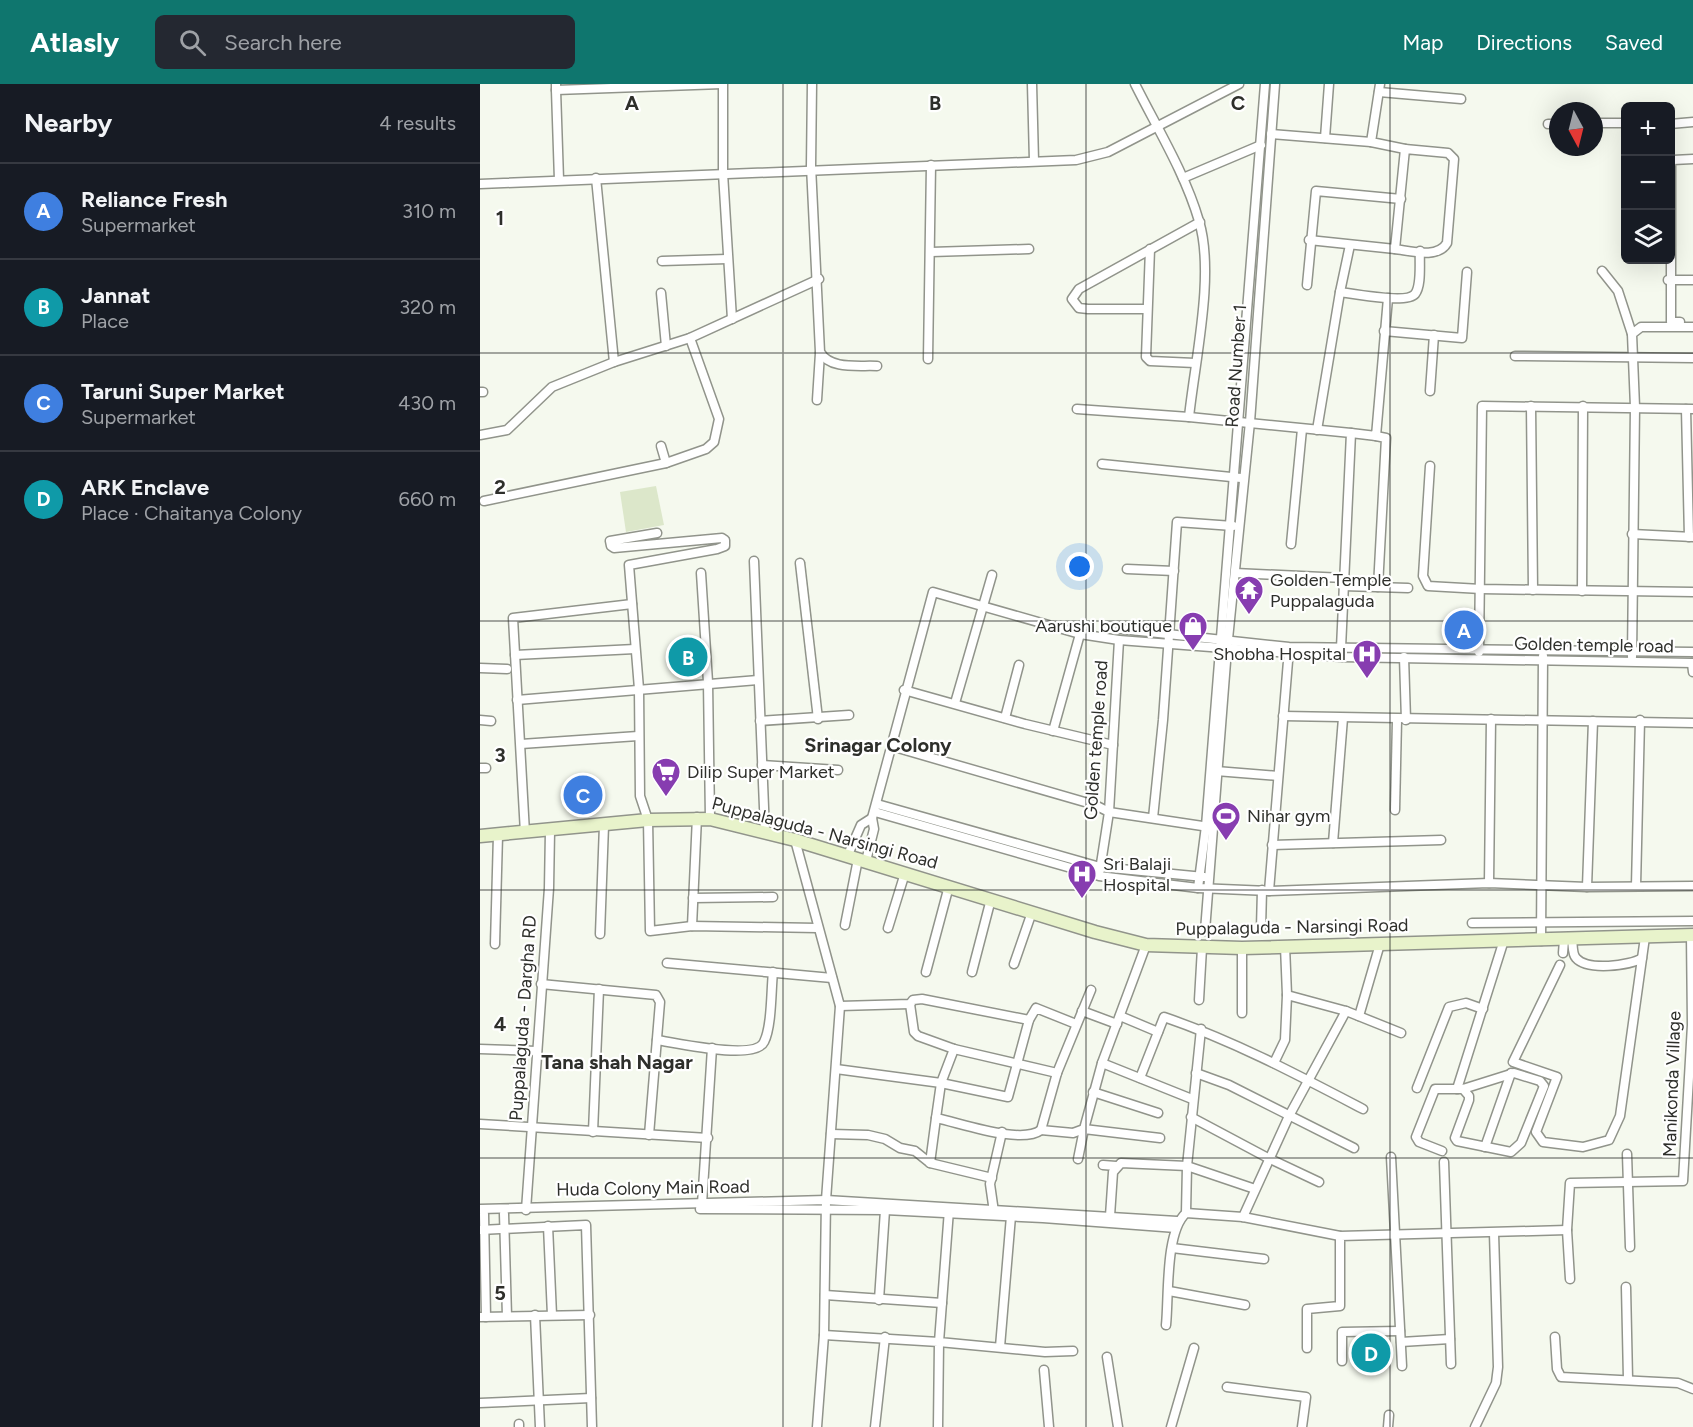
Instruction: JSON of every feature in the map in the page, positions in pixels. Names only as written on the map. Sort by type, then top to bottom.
[{"type":"street","points":[[559,180],[556,87],[723,84],[723,173],[732,319]]},
{"type":"street","points":[[812,84],[812,170],[819,279],[820,352],[817,400]]},
{"type":"street","points":[[1032,84],[1034,161]]},
{"type":"street","points":[[1135,84],[1183,178],[1200,222],[1206,276],[1189,417]]},
{"type":"street","points":[[480,184],[1076,160],[1108,152],[1239,84]]},
{"type":"street","name":"Road Number 1","points":[[1240,478],[1239,421],[1266,84]]},
{"type":"street","name":"Road Number 1","points":[[1223,644],[1234,526],[1250,422],[1275,84]]},
{"type":"street","points":[[1325,138],[1329,84]]},
{"type":"street","points":[[1371,142],[1379,88],[1461,99]]},
{"type":"street","points":[[1675,124],[1693,122]]},
{"type":"street","points":[[1603,123],[1621,123]]},
{"type":"street","points":[[1270,135],[1371,142],[1406,149],[1448,153],[1454,159],[1447,243],[1444,248],[1435,253],[1309,240]]},
{"type":"street","points":[[1183,178],[1261,146]]},
{"type":"street","points":[[1395,249],[1406,149]]},
{"type":"street","points":[[1671,210],[1671,164],[1673,160],[1693,159]]},
{"type":"street","points":[[928,359],[931,165]]},
{"type":"street","points":[[596,178],[614,362]]},
{"type":"street","points":[[1307,285],[1309,240],[1316,191],[1401,199]]},
{"type":"street","points":[[1147,309],[1080,308],[1072,299],[1073,294],[1079,289],[1200,222]]},
{"type":"street","points":[[1317,430],[1350,245]]},
{"type":"street","points":[[931,252],[1029,249]]},
{"type":"street","points":[[1150,249],[1144,353],[1147,360],[1195,363]]},
{"type":"street","points":[[1340,292],[1388,298],[1410,298],[1414,295],[1418,285],[1420,251]]},
{"type":"street","points":[[662,261],[727,259]]},
{"type":"street","points":[[1667,264],[1669,280]]},
{"type":"street","points":[[1669,324],[1670,264]]},
{"type":"street","points":[[1602,271],[1618,291],[1632,334],[1635,407],[1631,591],[1632,661]]},
{"type":"street","points":[[1384,331],[1463,337],[1467,272]]},
{"type":"street","points":[[480,435],[507,430],[552,387],[614,362],[690,338],[819,279]]},
{"type":"street","points":[[1669,280],[1693,280]]},
{"type":"street","points":[[661,293],[666,346]]},
{"type":"street","points":[[1376,436],[1388,298]]},
{"type":"street","points":[[1632,334],[1641,327],[1693,322]]},
{"type":"street","points":[[1669,324],[1693,327]]},
{"type":"street","points":[[1430,391],[1434,335]]},
{"type":"street","points":[[484,501],[666,464],[706,449],[714,442],[719,419],[690,338]]},
{"type":"street","points":[[820,352],[824,360],[834,364],[877,366]]},
{"type":"street","points":[[1515,356],[1693,358]]},
{"type":"street","points":[[1479,659],[1482,406],[1689,409],[1691,537],[1632,534]]},
{"type":"street","points":[[1531,406],[1533,590]]},
{"type":"street","points":[[1582,591],[1583,406]]},
{"type":"street","points":[[1077,408],[1250,422],[1386,438],[1378,587]]},
{"type":"street","points":[[1291,544],[1302,429]]},
{"type":"street","points":[[1341,648],[1351,434]]},
{"type":"street","points":[[661,447],[666,464]]},
{"type":"street","points":[[1102,464],[1240,478]]},
{"type":"street","points":[[1430,466],[1425,582],[1436,588],[1693,592]]},
{"type":"street","points":[[1153,818],[1177,522],[1234,526]]},
{"type":"street","name":"Road Number 1","points":[[1223,644],[1234,573],[1234,526]]},
{"type":"street","points":[[657,533],[610,541],[611,546],[614,548],[722,538],[725,540],[725,546],[629,565],[639,689],[640,796],[648,820],[650,931],[692,926],[817,928]]},
{"type":"street","points":[[754,561],[765,832]]},
{"type":"street","points":[[800,563],[818,719]]},
{"type":"street","points":[[1126,569],[1174,571]]},
{"type":"street","points":[[692,926],[693,898],[703,818],[708,682],[700,573]]},
{"type":"street","points":[[1234,573],[1408,588]]},
{"type":"street","points":[[955,703],[992,575]]},
{"type":"street","points":[[857,859],[874,829],[875,811],[904,690],[933,592],[1080,634],[1119,640]]},
{"type":"street","points":[[525,833],[513,618],[632,604]]},
{"type":"street","name":"Golden temple road","points":[[1120,629],[1169,634],[1223,644],[1289,650],[1411,654],[1480,648],[1693,652]]},
{"type":"street","points":[[1053,731],[1080,634]]},
{"type":"street","name":"Golden temple road","points":[[1100,871],[1109,812],[1119,640],[1168,645],[1223,644]]},
{"type":"street","points":[[1205,931],[1211,877],[1210,827],[1223,644]]},
{"type":"street","name":"Golden temple road","points":[[1289,650],[1341,648],[1411,654]]},
{"type":"street","points":[[515,655],[635,649]]},
{"type":"street","points":[[1261,928],[1272,845],[1289,650]]},
{"type":"street","points":[[1541,941],[1539,884],[1543,650]]},
{"type":"street","name":"Golden temple road","points":[[1427,653],[1479,659],[1632,661],[1693,666]]},
{"type":"street","points":[[1395,810],[1401,720],[1411,654]]},
{"type":"street","points":[[1005,718],[1019,665]]},
{"type":"street","points":[[480,668],[507,669]]},
{"type":"street","points":[[517,700],[708,682],[758,680]]},
{"type":"street","points":[[904,690],[1113,745]]},
{"type":"street","points":[[760,721],[818,719],[849,715]]},
{"type":"street","points":[[1283,716],[1401,720],[1640,720],[1693,723]]},
{"type":"street","points":[[1333,843],[1343,718]]},
{"type":"street","points":[[1489,883],[1491,719]]},
{"type":"street","points":[[480,720],[491,721]]},
{"type":"street","points":[[1636,886],[1640,720]]},
{"type":"street","points":[[1587,887],[1593,721]]},
{"type":"street","points":[[521,744],[639,736]]},
{"type":"street","points":[[891,746],[1095,805],[1109,812],[1210,827]]},
{"type":"street","points":[[762,765],[838,770]]},
{"type":"street","points":[[1214,771],[1278,776]]},
{"type":"street","points":[[844,925],[861,825],[875,811]]},
{"type":"street","points":[[875,811],[1100,871],[1198,888],[1266,891],[1489,883],[1587,887],[1693,886]]},
{"type":"street","name":"Puppalaguda - Narsingi Road","points":[[480,836],[648,820],[703,818],[795,840],[1146,945],[1242,948],[1692,935]]},
{"type":"street","points":[[600,934],[604,825]]},
{"type":"street","points":[[1198,888],[1210,827]]},
{"type":"street","name":"Puppalaguda - Dargha RD","points":[[526,1210],[549,888],[550,831]]},
{"type":"street","points":[[495,944],[498,835]]},
{"type":"street","points":[[795,840],[840,1006],[826,1204],[824,1335],[818,1427]]},
{"type":"street","points":[[1272,845],[1441,840]]},
{"type":"street","points":[[1100,871],[1211,877]]},
{"type":"street","points":[[888,928],[905,873]]},
{"type":"street","points":[[926,972],[949,886]]},
{"type":"street","points":[[693,898],[773,897]]},
{"type":"street","points":[[972,972],[991,899]]},
{"type":"street","points":[[1014,964],[1032,912]]},
{"type":"street","points":[[1472,923],[1693,921]]},
{"type":"street","name":"Manikonda Village","points":[[1567,1230],[1570,1183],[1683,1181],[1689,1166],[1692,935]]},
{"type":"street","points":[[1560,965],[1513,1062],[1557,1077],[1536,1132],[1543,1142],[1583,1147],[1609,1140],[1620,1116],[1645,937]]},
{"type":"street","points":[[1460,1089],[1504,940]]},
{"type":"street","points":[[1568,940],[1575,956],[1581,961],[1624,966],[1642,958]]},
{"type":"street","points":[[1563,953],[1568,940]]},
{"type":"street","points":[[1359,1016],[1380,944]]},
{"type":"street","points":[[1078,1159],[1093,1092],[1146,945]]},
{"type":"street","points":[[1274,1063],[1285,1040],[1287,995],[1285,946]]},
{"type":"street","points":[[1198,1000],[1202,948]]},
{"type":"street","points":[[1242,948],[1242,1012]]},
{"type":"street","points":[[667,963],[832,978]]},
{"type":"street","points":[[657,1040],[751,1052],[763,1044],[773,972]]},
{"type":"street","points":[[541,984],[656,995],[660,1002],[649,1135]]},
{"type":"street","points":[[593,1132],[599,989]]},
{"type":"street","points":[[1041,1130],[1058,1073],[1090,990]]},
{"type":"street","points":[[1287,995],[1346,1011],[1401,1033]]},
{"type":"street","points":[[840,1006],[910,1004],[913,1000],[922,999],[1029,1020]]},
{"type":"street","points":[[1417,1088],[1449,1007],[1466,1003],[1483,1009]]},
{"type":"street","points":[[910,1004],[914,1032],[918,1036],[954,1048],[1058,1073]]},
{"type":"street","points":[[836,1069],[941,1083],[1008,1097],[1029,1020],[1036,1008],[1076,1024]]},
{"type":"street","points":[[1082,1011],[1158,1032]]},
{"type":"street","points":[[1243,1217],[1289,1116],[1346,1011]]},
{"type":"street","points":[[1140,1078],[1164,1017],[1201,1029],[1274,1063],[1363,1109]]},
{"type":"street","points":[[1166,1325],[1176,1225],[1186,1213],[1192,1099],[1201,1029]]},
{"type":"street","points":[[702,1204],[712,1048]]},
{"type":"street","points":[[930,1163],[941,1083],[954,1048]]},
{"type":"street","points":[[480,1049],[537,1051]]},
{"type":"street","points":[[1102,1064],[1192,1099]]},
{"type":"street","points":[[1196,1073],[1229,1085],[1354,1148]]},
{"type":"street","points":[[1442,1151],[1419,1142],[1416,1135],[1432,1092],[1439,1088],[1460,1089],[1511,1073],[1536,1079],[1544,1086],[1519,1148],[1511,1152],[1457,1141],[1455,1138],[1469,1100],[1469,1096],[1460,1089]]},
{"type":"street","points":[[1485,1147],[1511,1073]]},
{"type":"street","points":[[1093,1092],[1158,1113]]},
{"type":"street","points":[[1191,1117],[1319,1182]]},
{"type":"street","points":[[936,1118],[1025,1136],[1041,1130],[1073,1133],[1084,1129],[1160,1138]]},
{"type":"street","points":[[480,1124],[708,1138]]},
{"type":"street","points":[[994,1212],[992,1178],[1002,1132]]},
{"type":"street","points":[[831,1134],[885,1139],[900,1148],[915,1151],[930,1163],[992,1178]]},
{"type":"street","points":[[1627,1154],[1629,1247]]},
{"type":"street","points":[[1391,1157],[1402,1366]]},
{"type":"street","points":[[1103,1165],[1116,1166],[1121,1162],[1187,1166],[1255,1189]]},
{"type":"street","points":[[1444,1162],[1451,1364]]},
{"type":"street","points":[[1110,1216],[1116,1166]]},
{"type":"street","name":"Huda Colony Main Road","points":[[481,1212],[702,1204],[826,1204]]},
{"type":"street","points":[[826,1204],[885,1210],[1110,1216],[1176,1225]]},
{"type":"street","points":[[590,1315],[483,1317],[481,1212],[504,1214],[526,1210],[826,1204],[949,1211]]},
{"type":"street","points":[[879,1300],[885,1210]]},
{"type":"street","points":[[938,1427],[939,1342],[949,1211]]},
{"type":"street","points":[[994,1212],[1011,1216],[1176,1225]]},
{"type":"street","points":[[1186,1213],[1243,1217],[1340,1236],[1567,1230],[1570,1279]]},
{"type":"street","points":[[504,1214],[507,1316]]},
{"type":"street","points":[[1000,1347],[1011,1216]]},
{"type":"street","points":[[482,1230],[586,1225],[592,1427]]},
{"type":"street","points":[[548,1226],[552,1315]]},
{"type":"street","points":[[1475,1427],[1496,1383],[1498,1367],[1494,1233]]},
{"type":"street","points":[[1307,1348],[1307,1309],[1340,1306],[1340,1236]]},
{"type":"street","points":[[1172,1248],[1264,1259]]},
{"type":"street","points":[[1626,1287],[1628,1379]]},
{"type":"street","points":[[1169,1291],[1245,1305]]},
{"type":"street","points":[[825,1295],[942,1303]]},
{"type":"street","points":[[535,1315],[540,1427]]},
{"type":"street","points":[[1342,1361],[1342,1332],[1400,1331]]},
{"type":"street","points":[[824,1335],[885,1337],[1045,1352],[1073,1351]]},
{"type":"street","points":[[875,1427],[885,1337]]},
{"type":"street","points":[[1555,1337],[1557,1369],[1561,1377],[1678,1383],[1693,1389]]},
{"type":"street","points":[[1401,1342],[1450,1339]]},
{"type":"street","points":[[1172,1427],[1194,1348]]},
{"type":"street","points":[[1107,1357],[1118,1427]]},
{"type":"street","points":[[1044,1370],[1049,1427]]},
{"type":"street","points":[[1227,1387],[1306,1397],[1302,1427]]},
{"type":"street","points":[[480,1403],[591,1398]]},
{"type":"street","points":[[1388,1427],[1389,1414]]},
{"type":"green space","points":[[656,486],[664,525],[626,532],[620,492]]},
{"type":"place","name":"Golden Temple Puppalaguda","points":[[1249,616]]},
{"type":"place","name":"Reliance Fresh","points":[[1464,630]]},
{"type":"place","name":"Aarushi boutique","points":[[1193,652]]},
{"type":"place","name":"Jannat","points":[[688,657]]},
{"type":"place","name":"Shobha Hospital","points":[[1367,680]]},
{"type":"place","name":"Taruni Super Market","points":[[583,795]]},
{"type":"place","name":"Dilip Super Market","points":[[666,798]]},
{"type":"place","name":"Nihar gym","points":[[1226,842]]},
{"type":"place","name":"Sri Balaji Hospital","points":[[1082,900]]},
{"type":"place","name":"ARK Enclave","points":[[1371,1353]]},
{"type":"district","name":"Srinagar Colony","points":[[878,745]]},
{"type":"district","name":"Tana shah Nagar","points":[[617,1062]]}]
